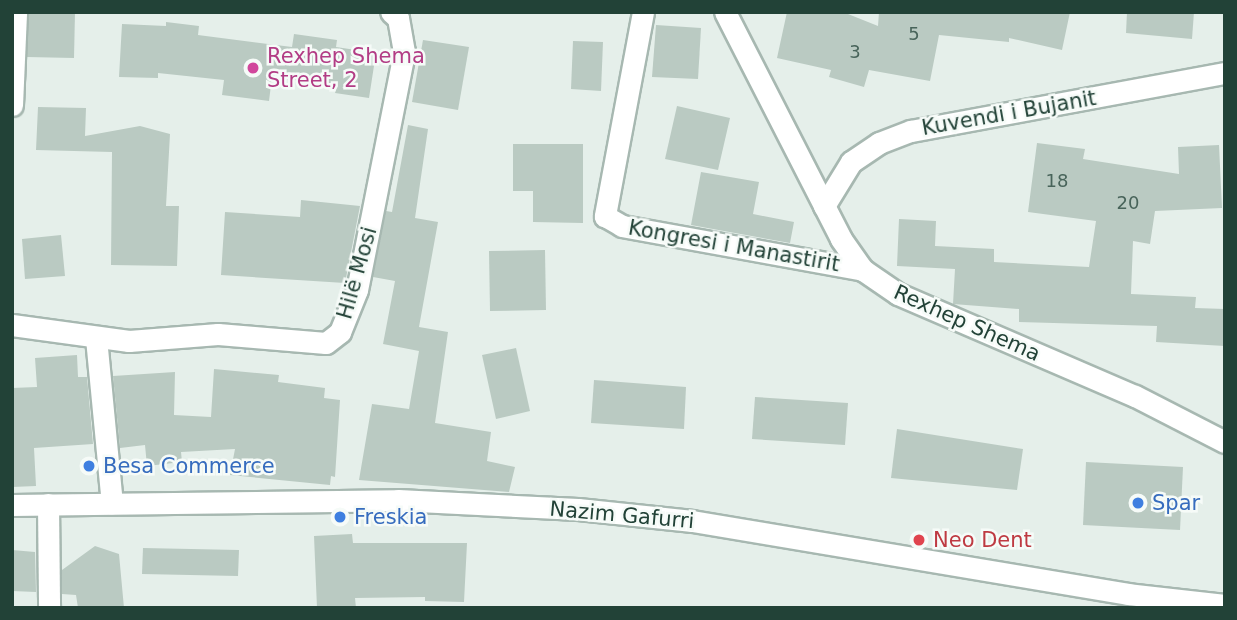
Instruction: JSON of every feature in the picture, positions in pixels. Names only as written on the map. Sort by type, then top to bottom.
[{"type":"street","points":[[12,105],[16,12]]},
{"type":"street","name":"Hilë Mosi","points":[[15,323],[96,338],[158,340],[218,334],[317,343],[340,332],[357,290],[404,52],[398,18],[391,12]]},
{"type":"street","name":"Kongresi i Manastirit","points":[[643,12],[605,216],[622,226],[863,270]]},
{"type":"street","name":"Rexhep Shema","points":[[725,12],[824,206],[863,270],[898,294],[1135,396],[1225,442]]},
{"type":"street","name":"Kuvendi i Bujanit","points":[[824,206],[851,162],[879,143],[911,131],[1225,73]]},
{"type":"street","points":[[96,338],[112,503]]},
{"type":"street","name":"Nazim Gafurri","points":[[12,505],[398,500],[578,509],[692,521],[1115,592],[1225,605]]},
{"type":"street","points":[[48,504],[50,608]]},
{"type":"building","points":[[29,12],[75,12],[74,58],[27,57]]},
{"type":"building","points":[[787,12],[843,12],[878,26],[879,12],[1070,12],[1062,50],[1009,38],[1009,42],[939,35],[930,81],[869,70],[864,87],[829,77],[831,70],[777,58]]},
{"type":"building","points":[[1127,12],[1194,12],[1192,39],[1126,33]]},
{"type":"building","points":[[166,22],[199,26],[198,35],[292,47],[294,34],[337,40],[336,47],[376,53],[369,98],[335,93],[337,86],[272,77],[269,101],[222,95],[224,80],[158,73],[158,78],[119,77],[122,24],[166,26]]},
{"type":"building","points":[[656,25],[701,28],[698,79],[652,77]]},
{"type":"building","points":[[423,40],[469,47],[458,110],[412,102]]},
{"type":"building","points":[[573,41],[603,42],[601,91],[571,89]]},
{"type":"building","points":[[677,106],[730,118],[718,170],[665,159]]},
{"type":"building","points":[[38,107],[86,108],[85,136],[140,126],[170,134],[166,206],[179,206],[177,266],[111,265],[112,152],[36,150]]},
{"type":"building","points":[[408,125],[428,129],[415,218],[438,222],[419,327],[448,332],[435,423],[491,432],[487,461],[515,467],[509,492],[359,480],[372,404],[409,409],[419,351],[383,344],[395,281],[373,277],[386,211],[392,212]]},
{"type":"building","points":[[1037,143],[1085,149],[1083,159],[1179,174],[1178,147],[1219,145],[1222,208],[1155,211],[1150,244],[1133,241],[1131,294],[1196,297],[1195,308],[1225,309],[1225,346],[1156,342],[1157,326],[1019,322],[1019,309],[953,304],[955,269],[897,266],[899,219],[936,221],[935,246],[994,249],[994,262],[1089,267],[1096,221],[1028,212]]},
{"type":"building","points":[[513,144],[583,144],[583,223],[533,222],[533,191],[513,191]]},
{"type":"building","points":[[701,172],[759,182],[753,214],[794,222],[790,243],[691,225]]},
{"type":"building","points":[[301,200],[360,206],[345,283],[221,275],[225,212],[300,217]]},
{"type":"building","points":[[61,235],[65,276],[25,279],[22,239]]},
{"type":"building","points":[[545,250],[546,310],[490,311],[489,251]]},
{"type":"building","points":[[516,348],[530,411],[496,419],[482,355]]},
{"type":"building","points":[[77,355],[78,377],[87,377],[93,444],[34,448],[36,486],[12,487],[12,388],[37,387],[35,358]]},
{"type":"building","points":[[214,369],[279,375],[278,382],[325,388],[324,398],[340,400],[335,477],[331,476],[330,485],[230,475],[235,449],[181,452],[182,462],[147,466],[145,445],[120,448],[113,376],[175,372],[174,415],[211,417]]},
{"type":"building","points":[[594,380],[686,387],[684,429],[591,423]]},
{"type":"building","points":[[755,397],[848,403],[845,445],[752,439]]},
{"type":"building","points":[[897,429],[1023,449],[1017,490],[891,478]]},
{"type":"building","points":[[1086,462],[1183,467],[1180,530],[1083,525]]},
{"type":"building","points":[[352,534],[353,543],[467,543],[464,602],[425,601],[425,597],[355,598],[356,608],[317,608],[314,536]]},
{"type":"building","points":[[95,546],[119,554],[124,608],[78,608],[76,595],[62,594],[62,570]]},
{"type":"building","points":[[143,548],[239,550],[238,576],[142,574]]},
{"type":"building","points":[[12,550],[35,552],[36,592],[12,591]]},
{"type":"place","name":"Rexhep Shema Street, 2","points":[[253,68]]},
{"type":"place","name":"Besa Commerce","points":[[89,466]]},
{"type":"place","name":"Spar","points":[[1138,503]]},
{"type":"place","name":"Freskia","points":[[340,517]]},
{"type":"place","name":"Neo Dent","points":[[919,540]]}]
